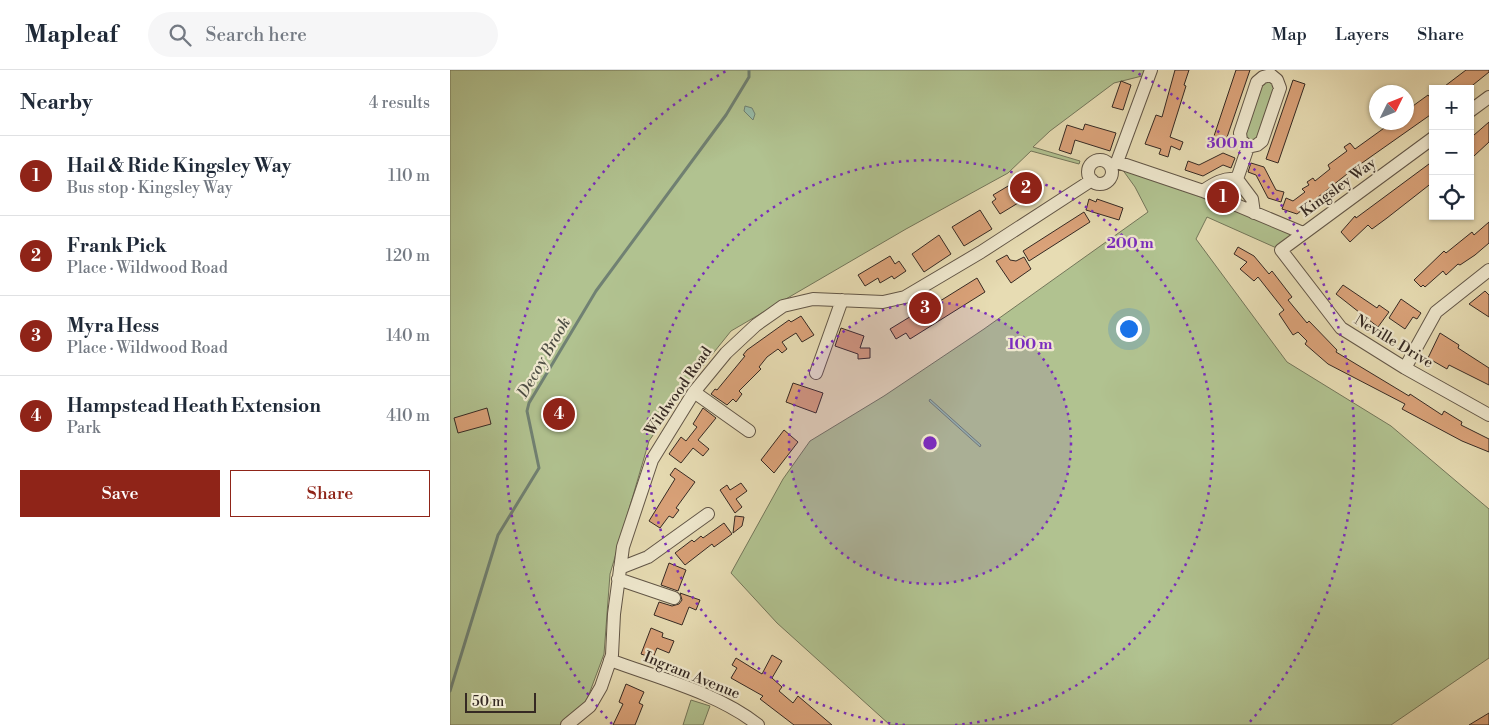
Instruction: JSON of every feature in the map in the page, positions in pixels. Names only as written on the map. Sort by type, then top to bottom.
[{"type":"street","points":[[1114,164],[1103,160],[1093,162],[1088,169],[1092,180],[1101,184],[1106,182],[1112,175],[1114,164],[1151,70]]},
{"type":"street","points":[[1271,75],[1277,80],[1280,88],[1262,141],[1257,145],[1248,147],[1241,140],[1240,134],[1257,82],[1263,77],[1271,75]]},
{"type":"street","points":[[1474,107],[1489,97]]},
{"type":"street","name":"Kingsley Way","points":[[1114,164],[1203,191],[1302,233],[1429,141]]},
{"type":"street","points":[[1237,179],[1248,147]]},
{"type":"street","points":[[1203,191],[1220,181],[1231,178],[1237,179],[1252,199],[1254,213]]},
{"type":"street","name":"Wildwood Road","points":[[567,725],[590,706],[601,687],[610,660],[623,547],[652,460],[694,392],[726,352],[756,325],[783,306],[813,299],[883,302],[905,297],[974,256],[1092,180]]},
{"type":"street","name":"Neville Drive","points":[[1302,233],[1280,250],[1341,328],[1405,368],[1489,415]]},
{"type":"street","points":[[1405,368],[1436,312],[1489,270]]},
{"type":"street","points":[[816,373],[842,300]]},
{"type":"street","points":[[694,392],[749,431]]},
{"type":"street","points":[[619,574],[648,557],[708,514]]},
{"type":"street","points":[[619,574],[674,598]]},
{"type":"street","name":"Ingram Avenue","points":[[610,660],[714,699],[733,708],[758,725]]},
{"type":"shaded area","points":[[450,70],[1151,70],[1150,74],[1114,83],[1050,131],[1033,147],[1080,161],[1079,164],[1031,151],[1008,173],[906,229],[731,331],[686,387],[649,441],[610,574],[604,654],[585,705],[562,725],[450,725]]},
{"type":"shaded area","points":[[1269,81],[1275,87],[1261,135],[1251,143],[1243,136],[1259,85]]},
{"type":"shaded area","points":[[745,106],[752,108],[755,114],[753,120],[744,111]]},
{"type":"shaded area","points":[[1117,162],[1303,233],[1281,250],[1207,217],[1196,239],[1287,362],[1391,426],[1489,509],[1489,658],[1391,725],[890,725],[777,623],[731,573],[783,479],[810,441],[884,396],[984,329],[1148,212],[1135,187]]},
{"type":"shaded area","points":[[930,399],[981,445],[980,447],[929,401]]},
{"type":"shaded area","points":[[691,700],[710,706],[703,725],[683,725]]},
{"type":"building","points":[[1175,70],[1189,70],[1170,137],[1183,142],[1180,150],[1171,146],[1168,157],[1159,154],[1161,149],[1145,144],[1156,115],[1162,117]]},
{"type":"building","points":[[1236,70],[1250,70],[1224,146],[1212,142]]},
{"type":"building","points":[[1466,70],[1489,70],[1473,85],[1446,85]]},
{"type":"building","points":[[1293,80],[1305,84],[1278,163],[1266,159]]},
{"type":"building","points":[[1121,81],[1131,85],[1123,110],[1112,107]]},
{"type":"building","points":[[1428,95],[1429,96],[1429,116],[1414,126],[1414,105]]},
{"type":"building","points":[[1489,122],[1489,142],[1474,156],[1474,135]]},
{"type":"building","points":[[1085,124],[1116,133],[1110,151],[1075,140],[1071,154],[1059,150],[1067,125],[1083,130]]},
{"type":"building","points":[[1381,130],[1409,130],[1352,170],[1297,214],[1282,209],[1286,198],[1293,201],[1305,192],[1302,189],[1309,185],[1307,182],[1313,178],[1315,181],[1330,169],[1328,165],[1347,151],[1344,147],[1350,143],[1355,149]]},
{"type":"building","points":[[1223,153],[1235,158],[1231,168],[1223,165],[1203,176],[1185,170],[1188,161],[1199,165]]},
{"type":"building","points":[[1251,163],[1264,167],[1276,190],[1284,192],[1281,202],[1268,198],[1256,175],[1248,172]]},
{"type":"building","points":[[1429,164],[1429,185],[1372,229],[1368,225],[1350,242],[1341,232],[1355,216],[1356,218]]},
{"type":"building","points":[[1025,176],[1030,185],[1020,194],[1023,200],[1000,214],[992,202],[996,199],[993,195]]},
{"type":"building","points":[[1089,199],[1096,202],[1097,199],[1123,208],[1119,220],[1086,210]]},
{"type":"building","points":[[980,210],[992,229],[964,246],[952,227]]},
{"type":"building","points":[[1084,212],[1090,222],[1029,261],[1023,251]]},
{"type":"building","points":[[1489,222],[1489,243],[1475,255],[1460,265],[1458,264],[1446,275],[1443,271],[1425,287],[1423,285],[1421,287],[1414,280],[1444,251],[1446,253],[1472,232],[1474,235]]},
{"type":"building","points":[[939,235],[951,254],[924,272],[912,254]]},
{"type":"building","points":[[1238,247],[1254,256],[1269,274],[1272,271],[1292,297],[1288,300],[1307,323],[1309,321],[1337,350],[1336,352],[1409,396],[1410,394],[1442,415],[1444,411],[1462,422],[1461,425],[1489,439],[1489,452],[1462,441],[1402,409],[1405,404],[1328,364],[1305,344],[1307,341],[1298,332],[1293,335],[1279,314],[1284,310],[1258,277],[1254,281],[1240,269],[1247,262],[1234,254]]},
{"type":"building","points":[[1007,255],[1010,260],[1016,261],[1024,257],[1031,269],[1011,283],[996,261]]},
{"type":"building","points":[[890,256],[895,264],[899,261],[906,271],[894,279],[892,276],[880,283],[878,278],[865,286],[858,275]]},
{"type":"building","points":[[977,278],[985,292],[910,339],[906,333],[896,339],[890,329]]},
{"type":"building","points":[[1343,285],[1377,308],[1379,305],[1389,312],[1378,327],[1336,294]]},
{"type":"building","points":[[1485,291],[1489,295],[1489,317],[1469,304]]},
{"type":"building","points":[[1401,299],[1421,313],[1417,319],[1413,317],[1405,329],[1389,318]]},
{"type":"building","points":[[801,316],[814,335],[802,342],[796,333],[782,342],[787,349],[782,353],[778,349],[767,357],[759,367],[761,369],[739,391],[742,394],[736,402],[733,399],[727,405],[711,394],[715,389],[717,390],[745,356],[743,355],[747,350],[789,320],[791,322]]},
{"type":"building","points":[[841,328],[864,336],[860,348],[870,348],[870,358],[858,359],[858,354],[835,346]]},
{"type":"building","points":[[1440,333],[1459,345],[1458,348],[1489,368],[1489,385],[1449,365],[1447,369],[1428,358]]},
{"type":"building","points":[[793,383],[823,393],[816,413],[786,402]]},
{"type":"building","points":[[487,408],[491,424],[458,433],[454,418]]},
{"type":"building","points":[[703,408],[716,418],[698,440],[709,449],[703,456],[693,448],[681,463],[669,454],[681,437],[686,441],[697,427],[693,424]]},
{"type":"building","points":[[784,430],[798,442],[774,473],[761,460]]},
{"type":"building","points":[[675,468],[695,482],[676,508],[679,510],[673,518],[669,516],[660,528],[649,521],[675,479],[670,475]]},
{"type":"building","points":[[741,483],[747,491],[736,499],[742,507],[735,513],[720,490],[727,485],[730,490]]},
{"type":"building","points":[[735,516],[744,517],[742,526],[733,533]]},
{"type":"building","points":[[724,523],[732,534],[714,547],[712,544],[685,565],[675,553],[692,540],[694,542],[701,536],[703,538]]},
{"type":"building","points":[[669,563],[686,570],[678,591],[661,585]]},
{"type":"building","points":[[680,593],[700,600],[696,610],[689,607],[682,625],[654,615],[659,602],[672,606],[679,604],[682,600]]},
{"type":"building","points":[[651,628],[663,633],[662,637],[674,641],[669,653],[657,648],[653,658],[641,654]]},
{"type":"building","points":[[772,655],[782,661],[772,678],[782,687],[779,691],[793,703],[798,696],[832,725],[794,725],[760,699],[763,696],[731,678],[737,668],[732,665],[736,658],[762,674]]},
{"type":"building","points":[[626,684],[644,692],[639,703],[643,705],[635,725],[613,725],[623,704],[619,702]]},
{"type":"building","points":[[1489,713],[1489,725],[1469,725]]},
{"type":"waterway","name":"Decoy Brook","points":[[450,691],[498,535],[539,468],[527,411],[529,403],[596,291],[726,115],[749,77],[749,70]]},
{"type":"place","name":"Frank Pick","points":[[1026,188]]},
{"type":"place","name":"Hail & Ride Kingsley Way","points":[[1223,197]]},
{"type":"place","name":"Myra Hess","points":[[925,308]]},
{"type":"place","name":"Hampstead Heath Extension","points":[[559,414]]}]
